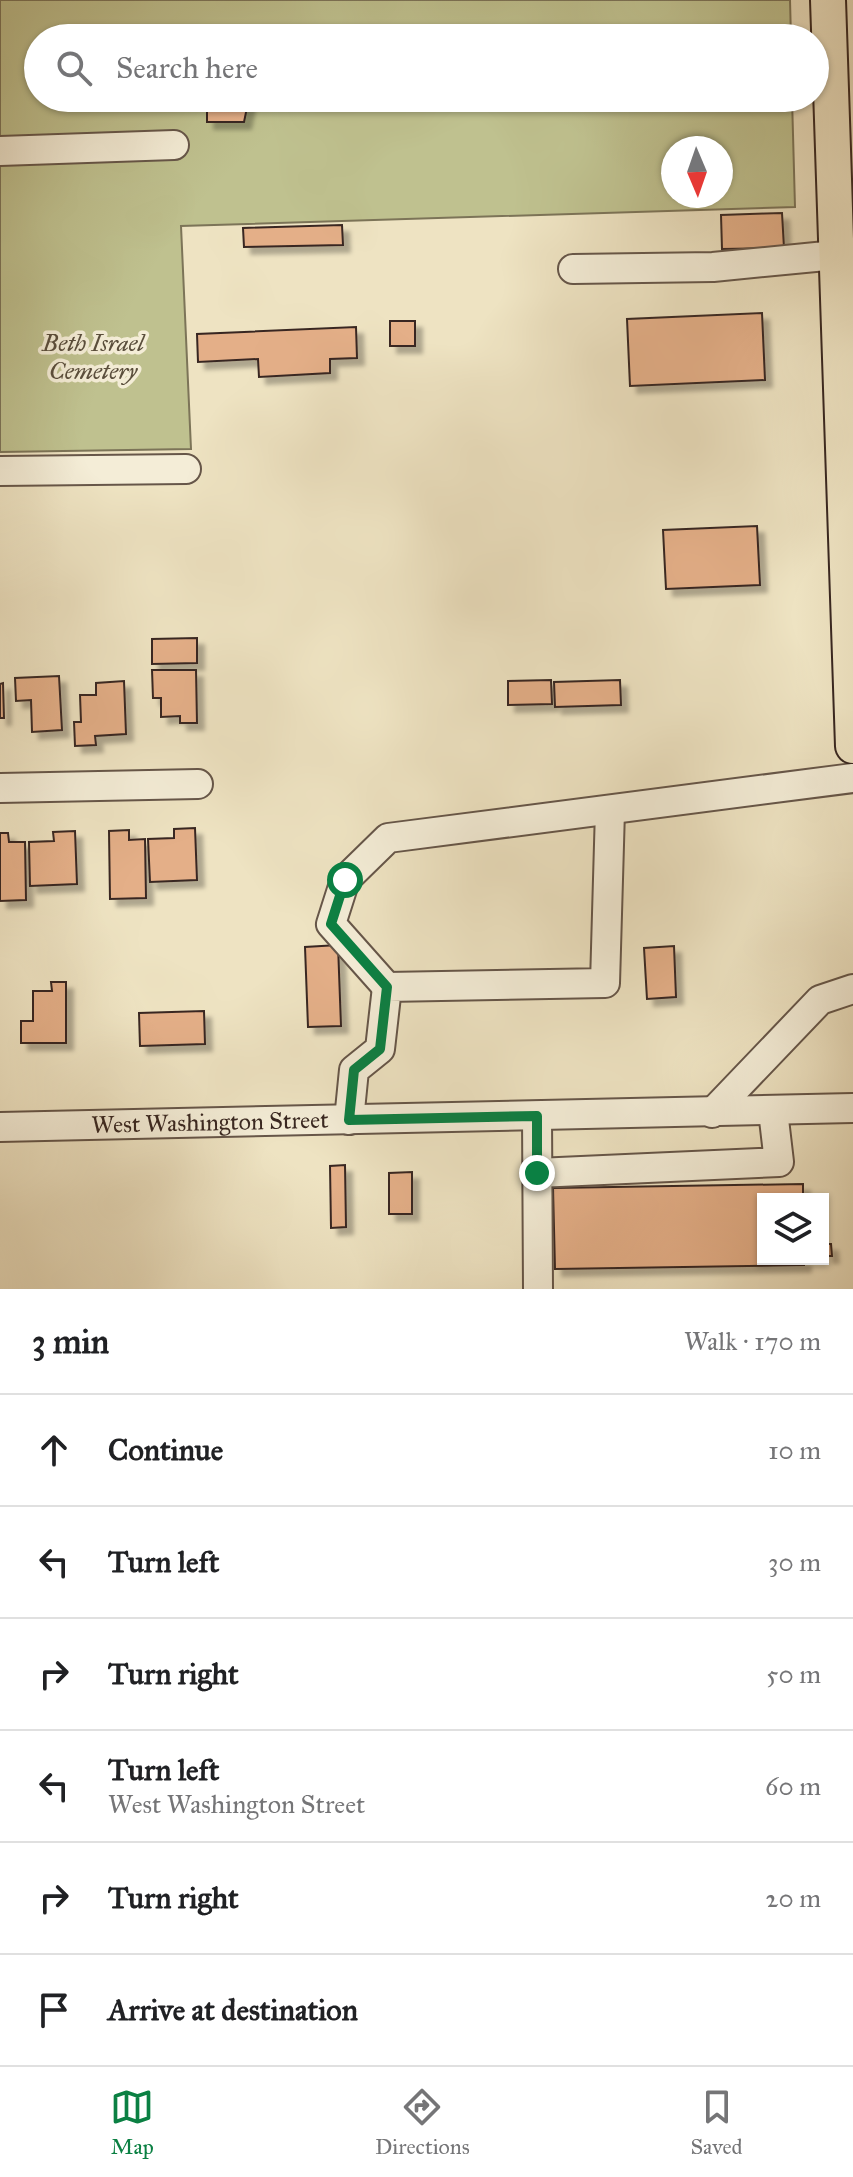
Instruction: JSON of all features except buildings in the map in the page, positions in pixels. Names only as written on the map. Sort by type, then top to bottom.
[{"type":"main road","points":[[828,0],[829,24]]},
{"type":"main road","points":[[829,32],[836,255],[846,336],[853,746]]},
{"type":"street","points":[[0,151],[174,145]]},
{"type":"street","points":[[573,269],[713,267],[836,255]]},
{"type":"street","points":[[0,471],[186,469]]},
{"type":"street","points":[[349,1120],[354,1070],[380,1049],[387,987],[331,924],[345,880],[388,838],[853,778]]},
{"type":"street","points":[[0,788],[198,784]]},
{"type":"street","points":[[387,987],[605,983],[610,810]]},
{"type":"street","points":[[712,1113],[820,1000],[853,989]]},
{"type":"street","name":"West Washington Street","points":[[0,1127],[853,1108]]},
{"type":"street","points":[[537,1173],[779,1162],[773,1111]]},
{"type":"street","points":[[537,1116],[538,1289]]},
{"type":"green space","name":"Beth Israel Cemetery","points":[[0,0],[790,0],[791,24],[24,24],[24,112],[792,112],[795,207],[181,226],[191,449],[0,452]]},
{"type":"route","points":[[345,880],[331,924],[387,987],[380,1049],[354,1070],[349,1120],[537,1116],[537,1173]]}]
